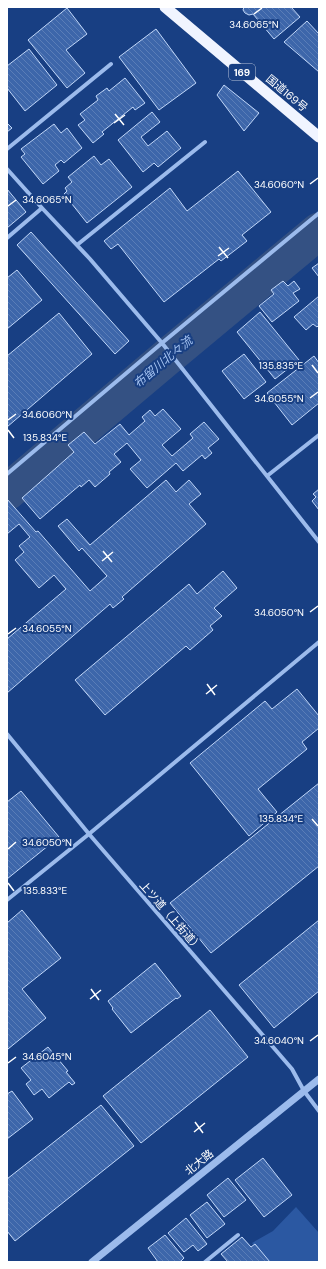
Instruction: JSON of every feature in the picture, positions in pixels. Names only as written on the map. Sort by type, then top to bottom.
[{"type":"highway","name":"国道169号","points":[[165,7],[319,137]]},
{"type":"street","points":[[7,149],[111,64]]},
{"type":"street","points":[[77,245],[205,142]]},
{"type":"street","points":[[7,169],[90,259],[162,343],[319,542]]},
{"type":"street","points":[[7,238],[42,208]]},
{"type":"street","points":[[7,474],[319,213]]},
{"type":"street","points":[[267,476],[319,435]]},
{"type":"street","points":[[7,900],[89,834],[319,642]]},
{"type":"street","name":"上ツ道（上街道）","points":[[7,734],[89,834],[292,1069],[304,1091],[319,1111]]},
{"type":"street","name":"北大路","points":[[92,1262],[319,1079]]},
{"type":"street","points":[[205,1262],[238,1235]]},
{"type":"shaded area","points":[[296,1207],[319,1233],[319,1262],[267,1262],[252,1243],[273,1231]]},
{"type":"building","points":[[244,7],[291,7],[300,17],[274,39],[253,14],[249,15],[245,13],[243,10]]},
{"type":"building","points":[[67,8],[87,34],[66,50],[85,73],[67,88],[28,40]]},
{"type":"building","points":[[307,21],[319,34],[319,72],[284,42]]},
{"type":"building","points":[[156,29],[196,83],[159,110],[119,57]]},
{"type":"building","points":[[29,49],[57,85],[25,111],[7,88],[7,66]]},
{"type":"building","points":[[125,78],[145,103],[135,110],[133,107],[102,132],[104,134],[93,143],[78,125],[85,120],[80,114],[98,100],[96,96],[107,88],[109,91]]},
{"type":"building","points":[[224,85],[259,113],[244,131],[217,95]]},
{"type":"building","points":[[152,112],[160,122],[141,137],[148,146],[167,131],[181,148],[158,167],[154,163],[143,172],[118,140]]},
{"type":"building","points":[[7,123],[12,128],[7,132]]},
{"type":"building","points":[[54,124],[61,133],[67,128],[82,148],[64,163],[61,160],[55,165],[59,171],[43,184],[21,157],[25,154],[21,149]]},
{"type":"building","points":[[94,156],[101,165],[109,159],[132,187],[87,223],[64,194],[67,191],[65,188],[72,182],[68,177]]},
{"type":"building","points":[[238,171],[271,212],[242,235],[247,241],[221,261],[219,259],[164,302],[118,244],[111,249],[104,241],[170,188],[187,211]]},
{"type":"building","points":[[7,189],[26,212],[7,228]]},
{"type":"building","points":[[31,232],[129,341],[115,354],[17,245]]},
{"type":"building","points":[[319,263],[319,277],[312,268]]},
{"type":"building","points":[[17,270],[42,300],[7,329],[7,278]]},
{"type":"building","points":[[283,281],[288,286],[294,281],[300,289],[293,293],[299,301],[272,322],[259,306],[274,294],[271,290]]},
{"type":"building","points":[[319,296],[319,325],[317,327],[313,324],[306,330],[294,317]]},
{"type":"building","points":[[260,312],[299,360],[275,379],[237,332]]},
{"type":"building","points":[[59,313],[92,354],[7,427],[7,356]]},
{"type":"building","points":[[244,354],[266,382],[244,399],[222,371]]},
{"type":"building","points":[[314,356],[319,363],[319,403],[292,425],[267,393]]},
{"type":"building","points":[[163,409],[181,429],[162,445],[172,456],[193,438],[190,434],[204,422],[219,439],[208,448],[212,453],[205,459],[202,455],[183,471],[176,463],[147,488],[130,469],[141,460],[127,443],[114,454],[121,462],[109,472],[110,474],[95,487],[89,480],[81,487],[80,485],[40,519],[22,498],[74,452],[68,445],[84,432],[95,444],[120,424],[129,435],[145,421],[142,417],[150,410],[155,416]]},
{"type":"building","points":[[166,480],[176,492],[189,480],[201,494],[189,504],[206,524],[122,597],[124,599],[113,608],[110,604],[7,693],[7,639],[66,589],[54,575],[39,588],[15,560],[24,552],[19,546],[30,537],[19,524],[7,534],[7,499],[36,532],[38,531],[90,591],[107,576],[82,548],[79,551],[58,526],[67,519],[90,545]]},
{"type":"building","points":[[319,489],[319,510],[312,501],[316,497],[313,494]]},
{"type":"building","points":[[223,571],[237,588],[214,608],[222,616],[210,626],[213,630],[190,650],[186,646],[105,715],[75,680],[189,584],[197,594]]},
{"type":"building","points":[[297,689],[319,716],[319,728],[302,742],[307,749],[258,789],[277,812],[249,836],[190,763],[265,701],[272,709]]},
{"type":"building","points":[[319,783],[319,866],[211,953],[170,903]]},
{"type":"building","points":[[21,791],[59,837],[7,879],[7,802]]},
{"type":"building","points":[[22,910],[61,958],[22,989],[46,1018],[8,1049],[7,923]]},
{"type":"building","points":[[319,920],[319,991],[274,1028],[239,985]]},
{"type":"building","points":[[155,963],[181,996],[177,999],[176,998],[131,1033],[112,1009],[113,1008],[108,1001]]},
{"type":"building","points":[[210,1010],[248,1057],[141,1143],[103,1096]]},
{"type":"building","points":[[48,1047],[68,1071],[66,1072],[75,1083],[72,1085],[69,1082],[49,1098],[42,1089],[34,1095],[26,1084],[31,1080],[21,1068]]},
{"type":"building","points":[[12,1091],[33,1119],[7,1139],[7,1094]]},
{"type":"building","points":[[101,1105],[134,1146],[15,1241],[7,1231],[7,1179]]},
{"type":"building","points":[[263,1158],[292,1195],[264,1217],[235,1180]]},
{"type":"building","points":[[228,1178],[246,1200],[224,1217],[207,1195]]},
{"type":"building","points":[[207,1202],[225,1224],[207,1238],[190,1215]]},
{"type":"building","points":[[186,1218],[207,1244],[198,1251],[193,1245],[184,1252],[168,1233]]},
{"type":"building","points":[[165,1235],[184,1258],[180,1262],[158,1262],[148,1248]]},
{"type":"building","points":[[242,1237],[251,1247],[255,1244],[270,1262],[228,1262],[221,1254]]},
{"type":"waterway","name":"布留川北々流","points":[[7,492],[319,231]]}]
